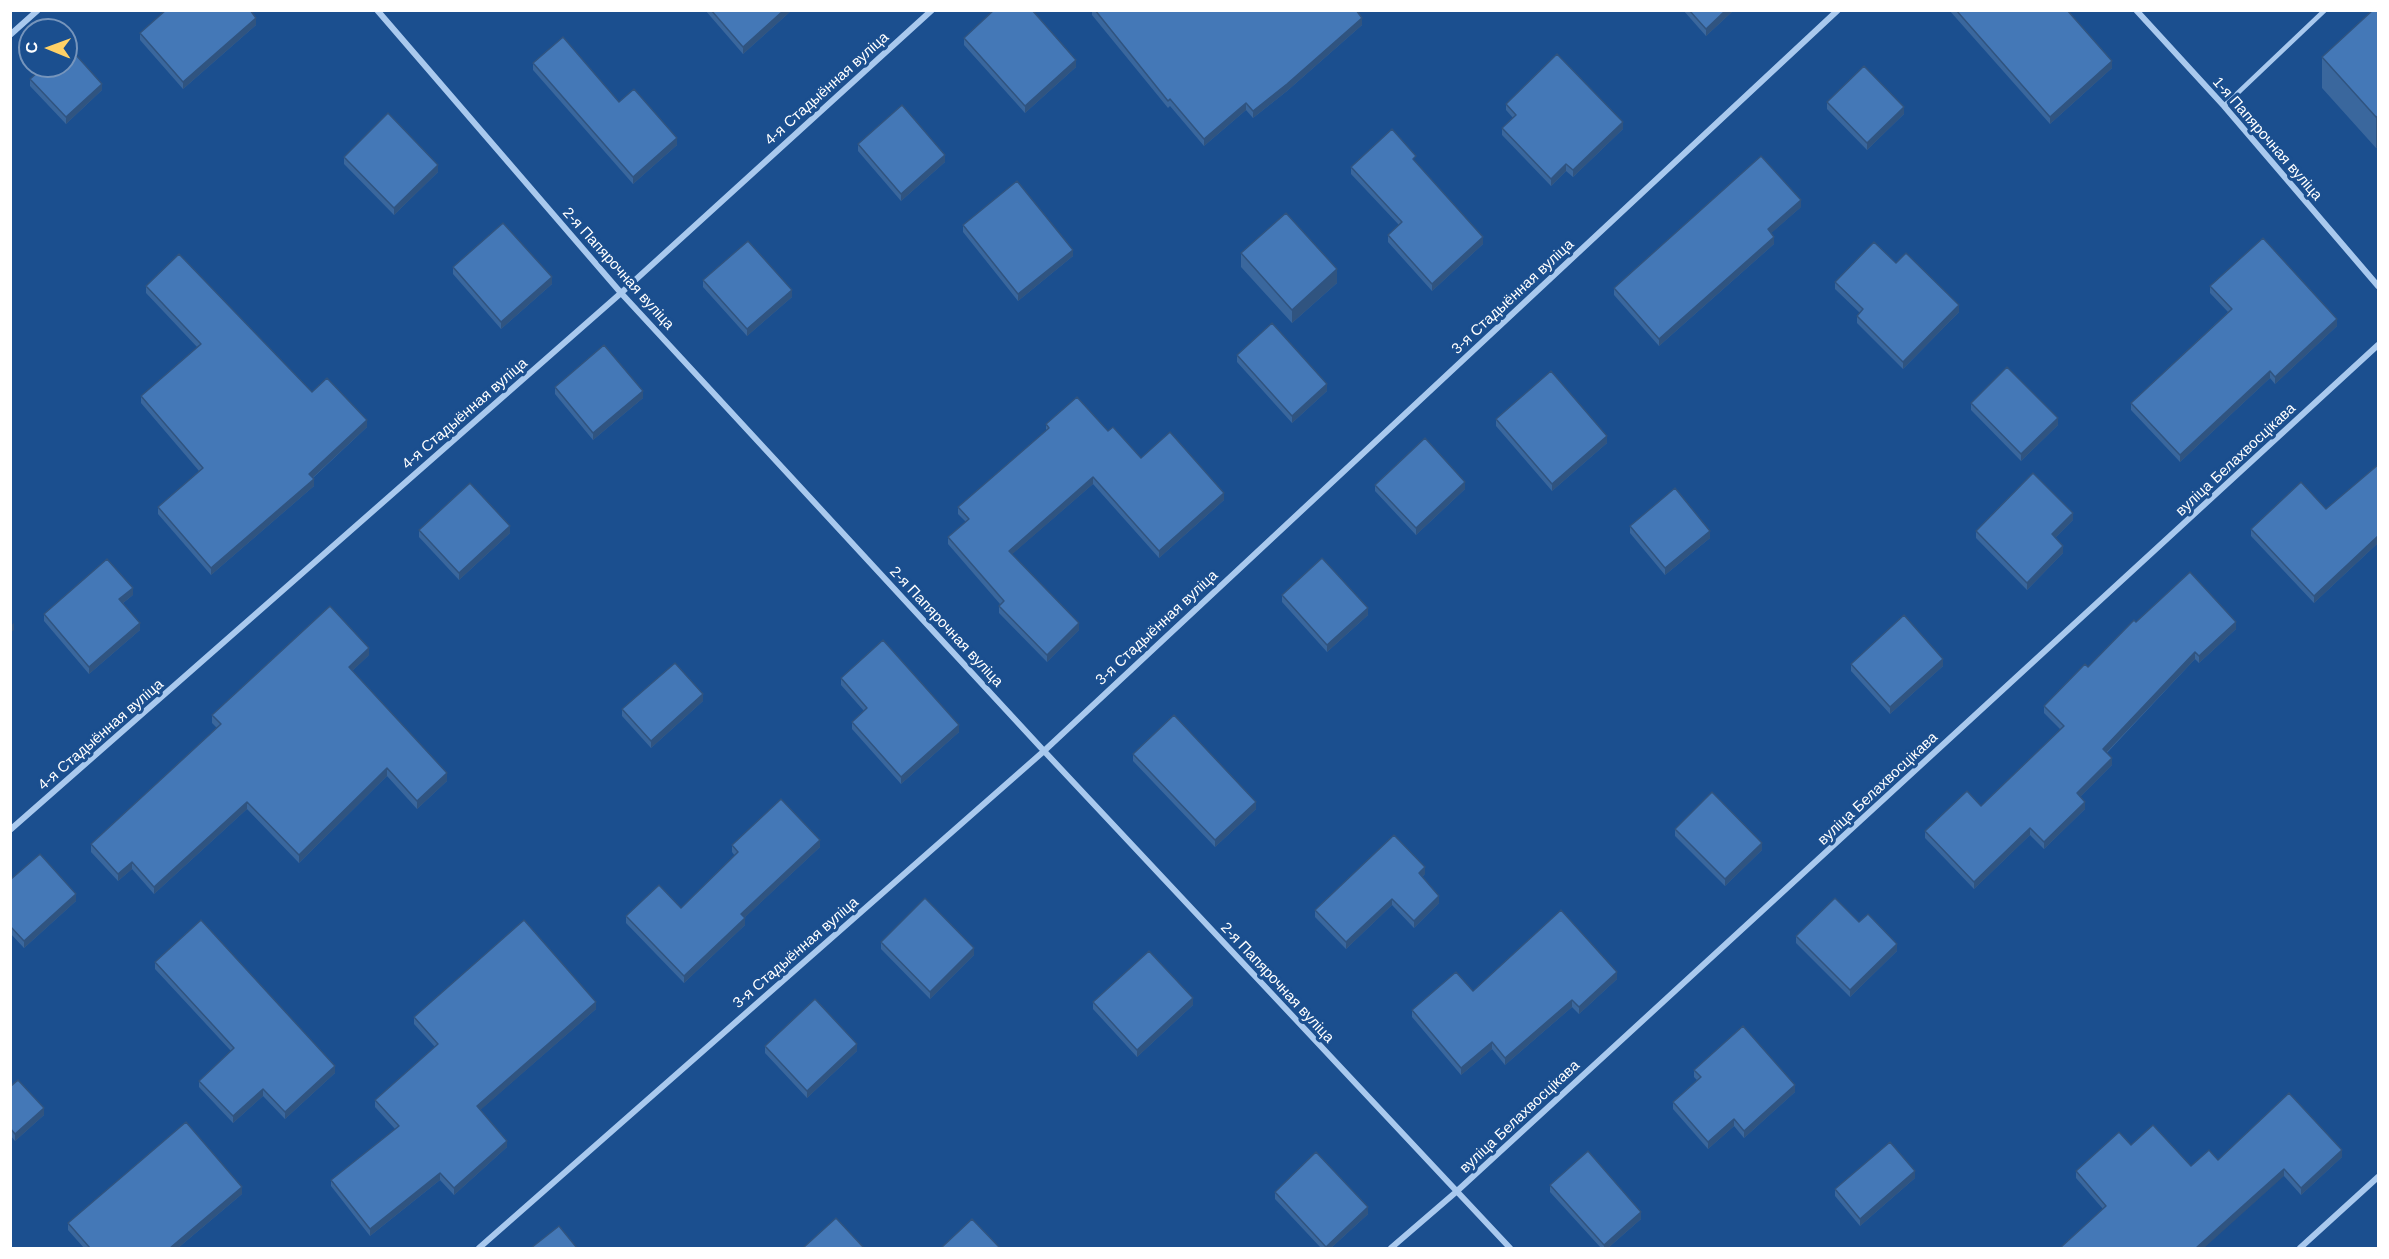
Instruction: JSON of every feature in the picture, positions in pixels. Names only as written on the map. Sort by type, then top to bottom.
[{"type":"street","points":[[10,35],[38,10]]},
{"type":"street","name":"2-я Папярочная вуліца","points":[[377,10],[621,293],[1044,751],[1510,1248]]},
{"type":"street","name":"4-я Стадыённая вуліца","points":[[10,830],[621,293],[932,10]]},
{"type":"street","name":"3-я Стадыённая вуліца","points":[[479,1248],[1044,751],[1838,10]]},
{"type":"street","name":"1-я Папярочная вуліца","points":[[2136,10],[2224,106],[2379,286]]},
{"type":"street","name":"вуліца Белахвосцікава","points":[[1392,1248],[1456,1192],[2379,345]]},
{"type":"street","points":[[2300,1248],[2379,1177]]},
{"type":"lane","points":[[2224,106],[2325,10]]},
{"type":"building","points":[[166,10],[250,10],[256,18],[183,82],[140,33]]},
{"type":"building","points":[[711,10],[784,10],[743,47]]},
{"type":"building","points":[[994,10],[1032,10],[1076,60],[1025,106],[964,38]]},
{"type":"building","points":[[1095,10],[1356,10],[1362,18],[1253,111],[1246,103],[1204,139],[1170,99],[1168,101]]},
{"type":"building","points":[[1689,10],[1726,10],[1706,29]]},
{"type":"building","points":[[1956,10],[2067,10],[2112,61],[2050,117]]},
{"type":"building","points":[[2373,10],[2379,10],[2379,115],[2376,117],[2322,57]]},
{"type":"building","points":[[563,37],[619,102],[634,89],[677,138],[633,177],[533,63]]},
{"type":"building","points":[[1557,54],[1623,122],[1573,170],[1566,164],[1551,179],[1502,128],[1516,115],[1506,104]]},
{"type":"building","points":[[78,57],[102,84],[66,117],[30,79],[78,78]]},
{"type":"building","points":[[1864,66],[1904,107],[1867,143],[1827,102]]},
{"type":"building","points":[[902,105],[945,155],[901,194],[858,144]]},
{"type":"building","points":[[388,113],[438,165],[394,208],[344,157]]},
{"type":"building","points":[[1392,129],[1416,156],[1413,159],[1483,237],[1432,284],[1388,235],[1402,222],[1351,167]]},
{"type":"building","points":[[1761,156],[1801,200],[1768,229],[1774,237],[1659,339],[1614,288]]},
{"type":"building","points":[[1017,181],[1073,250],[1018,294],[963,225]]},
{"type":"building","points":[[1286,213],[1337,269],[1292,310],[1241,253]]},
{"type":"building","points":[[503,223],[552,277],[501,322],[453,267]]},
{"type":"building","points":[[2263,238],[2337,319],[2275,377],[2270,371],[2180,455],[2131,403],[2232,309],[2210,286]]},
{"type":"building","points":[[748,241],[792,290],[747,329],[703,280]]},
{"type":"building","points":[[1874,242],[1896,263],[1906,253],[1959,305],[1903,362],[1857,316],[1863,309],[1835,282]]},
{"type":"building","points":[[179,254],[312,392],[327,378],[367,420],[309,474],[314,479],[211,568],[158,507],[203,468],[141,396],[201,344],[146,286]]},
{"type":"building","points":[[1272,323],[1327,384],[1292,416],[1237,355]]},
{"type":"building","points":[[604,345],[643,391],[593,433],[555,387]]},
{"type":"building","points":[[2007,367],[2058,418],[2021,454],[1971,403]]},
{"type":"building","points":[[1551,371],[1607,436],[1552,484],[1496,419]]},
{"type":"building","points":[[1077,397],[1108,431],[1113,427],[1141,458],[1170,432],[1224,493],[1159,551],[1093,477],[1009,551],[1079,623],[1047,655],[999,606],[1004,601],[948,537],[969,519],[958,507],[1049,428],[1046,424]]},
{"type":"building","points":[[1425,438],[1465,482],[1416,528],[1375,485]]},
{"type":"building","points":[[2379,464],[2379,535],[2314,596],[2251,529],[2301,482],[2326,509]]},
{"type":"building","points":[[2033,473],[2073,513],[2052,534],[2063,546],[2027,583],[1976,531]]},
{"type":"building","points":[[470,483],[510,526],[459,573],[419,530]]},
{"type":"building","points":[[1675,488],[1710,531],[1665,568],[1630,526]]},
{"type":"building","points":[[1322,558],[1368,608],[1327,645],[1282,595]]},
{"type":"building","points":[[107,559],[133,588],[119,599],[140,623],[89,667],[44,614]]},
{"type":"building","points":[[2190,572],[2236,622],[2199,656],[2195,652],[2103,749],[2112,758],[2077,793],[2085,802],[2044,842],[2030,828],[1974,882],[1925,831],[1967,791],[1981,806],[2064,726],[2044,706],[2085,664],[2088,667],[2134,620],[2136,622]]},
{"type":"building","points":[[330,606],[369,648],[349,667],[447,773],[417,801],[387,768],[299,855],[247,802],[154,887],[132,862],[118,874],[91,844],[221,724],[212,715]]},
{"type":"building","points":[[1904,615],[1943,659],[1890,707],[1851,664]]},
{"type":"building","points":[[883,640],[959,725],[901,777],[852,722],[867,708],[841,678]]},
{"type":"building","points":[[675,663],[703,694],[651,741],[622,709]]},
{"type":"building","points":[[1174,715],[1256,802],[1215,840],[1133,754]]},
{"type":"building","points":[[1712,792],[1762,843],[1725,879],[1675,829]]},
{"type":"building","points":[[781,799],[820,840],[741,914],[745,918],[684,976],[626,916],[659,885],[681,908],[738,852],[732,845]]},
{"type":"building","points":[[1394,835],[1425,867],[1419,873],[1439,896],[1414,921],[1392,899],[1346,942],[1315,910]]},
{"type":"building","points":[[40,854],[76,894],[24,941],[10,926],[10,880]]},
{"type":"building","points":[[925,898],[974,948],[930,992],[881,942]]},
{"type":"building","points":[[1835,898],[1859,922],[1868,914],[1897,944],[1850,990],[1796,936]]},
{"type":"building","points":[[1561,910],[1617,972],[1579,1007],[1572,1000],[1505,1058],[1492,1042],[1461,1068],[1412,1010],[1456,972],[1473,991]]},
{"type":"building","points":[[201,920],[335,1066],[285,1112],[263,1089],[233,1116],[199,1081],[234,1048],[155,962]]},
{"type":"building","points":[[524,920],[596,1002],[477,1106],[507,1141],[454,1188],[440,1173],[370,1229],[331,1180],[399,1126],[375,1100],[438,1044],[414,1017]]},
{"type":"building","points":[[1149,951],[1193,998],[1137,1050],[1093,1002]]},
{"type":"building","points":[[815,999],[857,1044],[807,1091],[765,1046]]},
{"type":"building","points":[[1743,1026],[1795,1085],[1744,1131],[1734,1119],[1708,1142],[1673,1102],[1701,1077],[1694,1070]]},
{"type":"building","points":[[18,1080],[44,1108],[15,1134],[10,1128],[10,1087]]},
{"type":"building","points":[[2289,1093],[2342,1150],[2301,1188],[2284,1169],[2196,1248],[2060,1248],[2106,1206],[2076,1171],[2119,1132],[2131,1145],[2153,1125],[2191,1166],[2209,1150],[2218,1160]]},
{"type":"building","points":[[186,1122],[242,1187],[170,1248],[90,1248],[68,1223]]},
{"type":"building","points":[[1890,1142],[1915,1171],[1860,1219],[1835,1189]]},
{"type":"building","points":[[1588,1151],[1641,1212],[1604,1245],[1550,1185]]},
{"type":"building","points":[[1316,1152],[1368,1207],[1326,1247],[1275,1192]]},
{"type":"building","points":[[836,1218],[864,1248],[803,1248]]},
{"type":"building","points":[[972,1219],[1000,1248],[941,1248]]},
{"type":"building","points":[[559,1226],[577,1248],[531,1248]]}]
